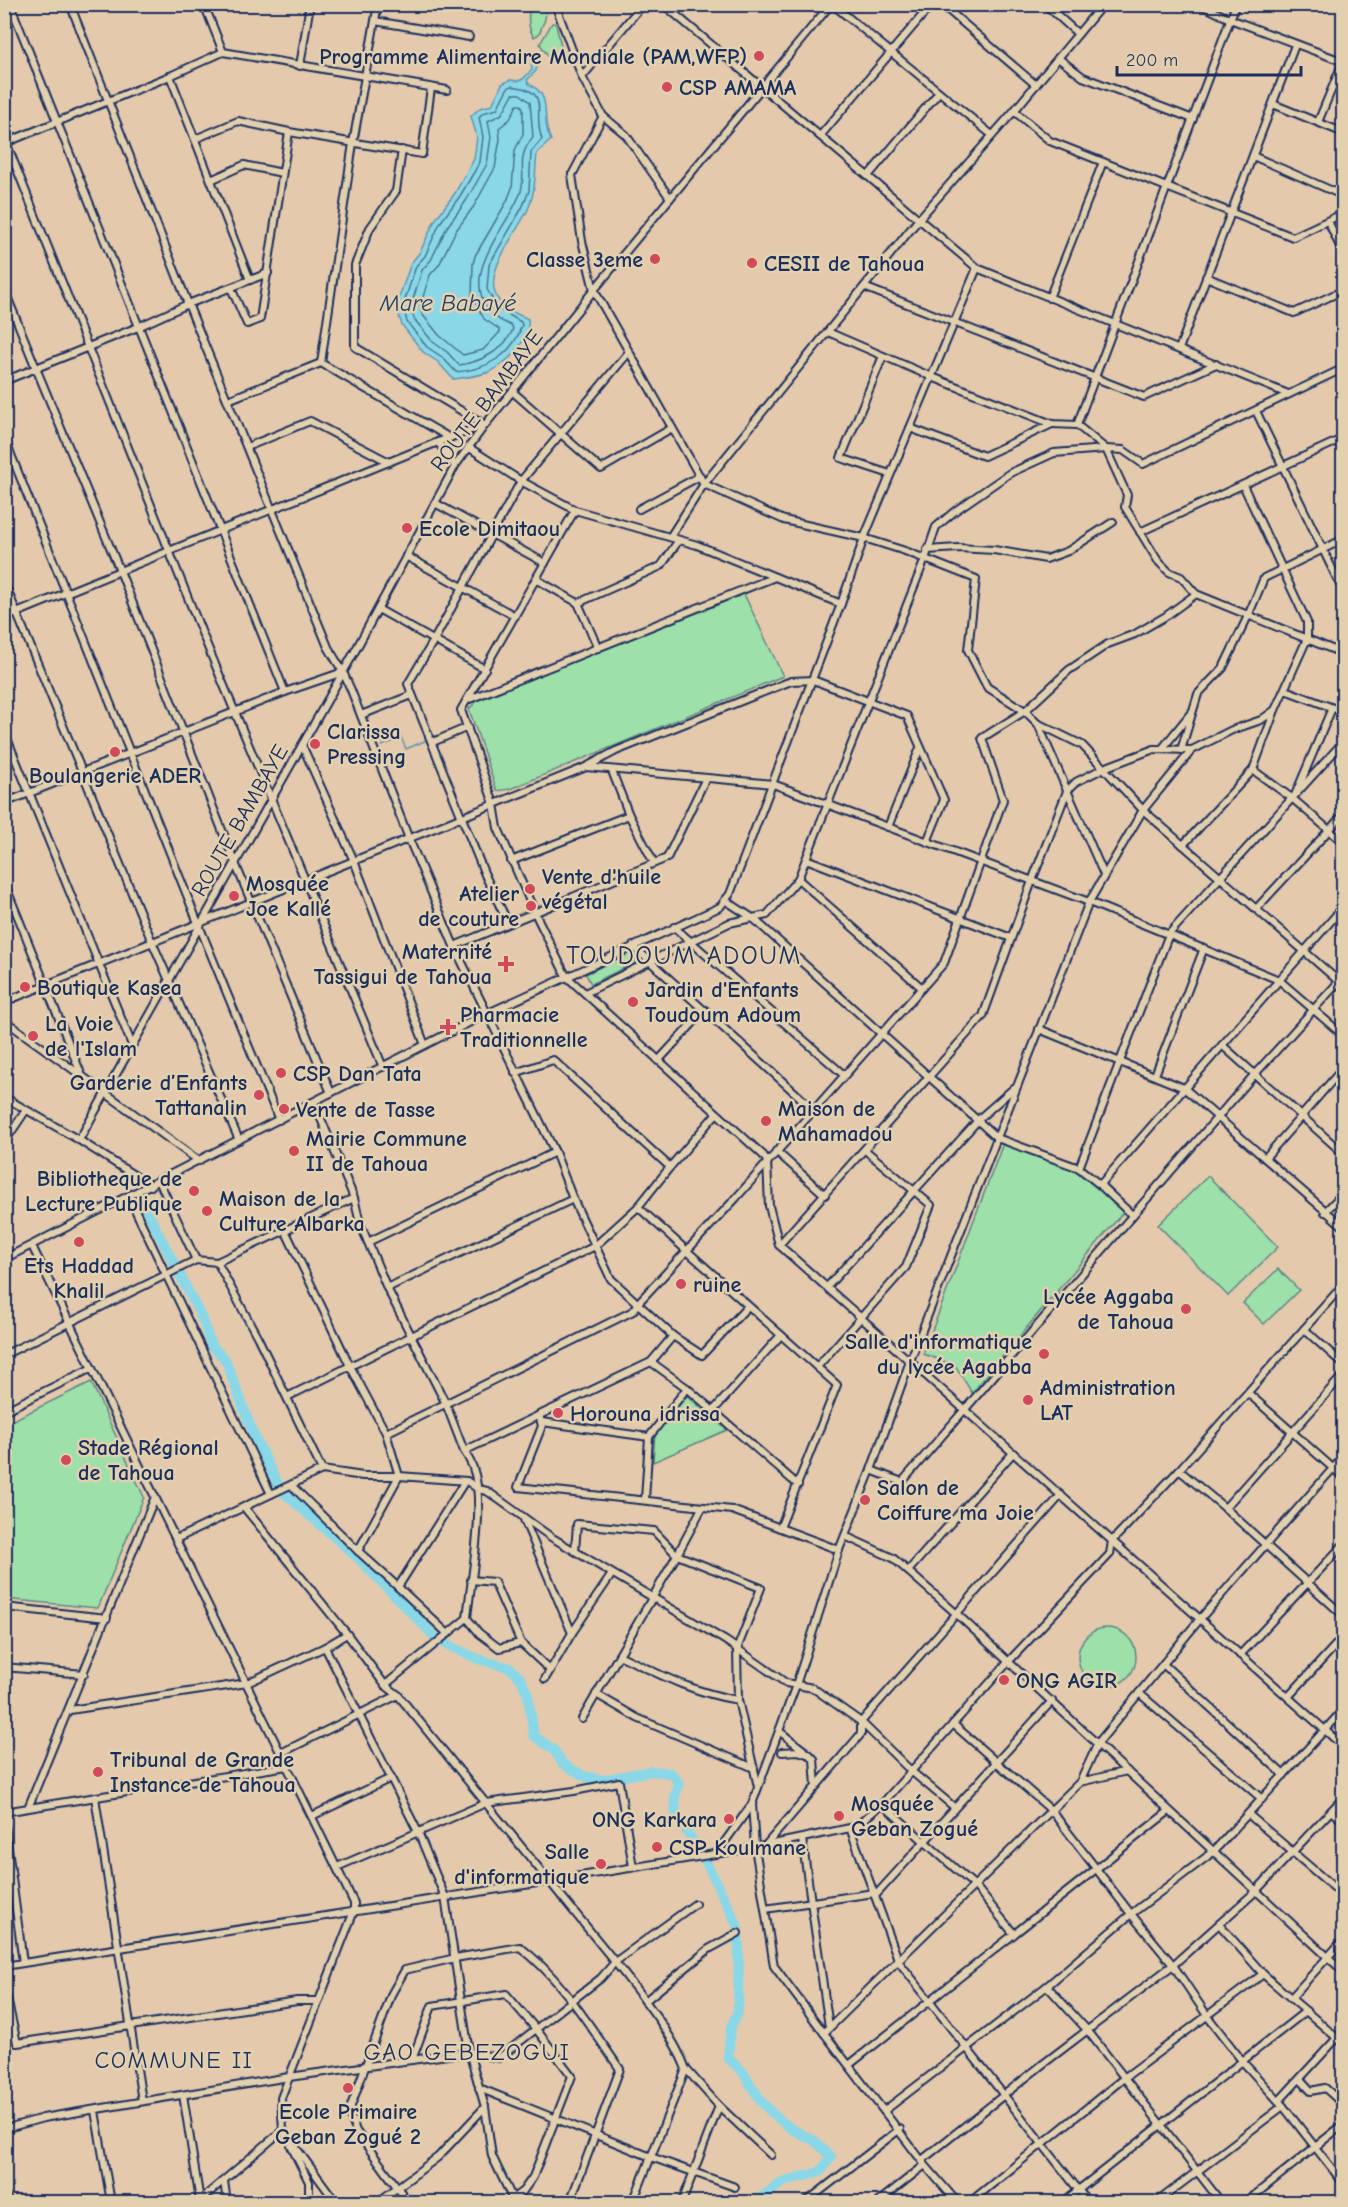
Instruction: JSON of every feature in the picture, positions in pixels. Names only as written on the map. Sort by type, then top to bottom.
[{"type":"street","points":[[10,4],[285,692]]},
{"type":"street","points":[[70,4],[188,304],[328,647],[343,672],[362,716],[409,839],[454,946],[555,1152],[573,1199],[611,1279],[673,1336],[702,1355],[748,1306]]},
{"type":"street","points":[[204,4],[223,52]]},
{"type":"street","points":[[300,66],[310,4]]},
{"type":"street","points":[[321,363],[353,143],[378,4]]},
{"type":"street","points":[[555,4],[582,77],[603,116],[626,135],[670,198]]},
{"type":"street","points":[[582,77],[643,4]]},
{"type":"street","points":[[663,4],[977,268],[1288,394]]},
{"type":"street","points":[[832,4],[992,135]]},
{"type":"street","name":"ROUTE BAMBAYE","points":[[79,1140],[302,746],[455,466],[485,425],[594,290],[832,4]]},
{"type":"street","points":[[820,135],[932,4]]},
{"type":"street","points":[[941,4],[1036,85]]},
{"type":"street","points":[[1045,4],[1078,34]]},
{"type":"street","points":[[670,537],[704,484],[919,219],[1014,111],[1103,4]]},
{"type":"street","points":[[1199,4],[1230,19],[1343,62],[1318,122]]},
{"type":"street","points":[[1077,424],[1236,4]]},
{"type":"street","points":[[375,21],[469,37]]},
{"type":"street","points":[[1179,349],[1295,45]]},
{"type":"street","points":[[383,1067],[235,713],[5,141],[170,76],[223,52],[447,90]]},
{"type":"street","points":[[1058,58],[1083,77],[1193,119]]},
{"type":"street","points":[[170,76],[250,280]]},
{"type":"street","points":[[195,139],[238,121],[289,132],[422,154],[431,87]]},
{"type":"street","points":[[868,176],[939,92]]},
{"type":"street","points":[[1273,104],[1344,133]]},
{"type":"street","points":[[1014,111],[1050,141],[1293,237],[1344,213]]},
{"type":"street","points":[[603,116],[572,175],[582,242],[594,290],[704,484],[784,520],[864,538],[975,579],[968,650],[987,687],[1025,711],[1037,723],[1082,745],[1143,810],[1341,984]]},
{"type":"street","points":[[231,288],[247,324],[260,319],[289,132]]},
{"type":"street","points":[[402,150],[396,191],[370,228],[355,265],[355,347],[485,425]]},
{"type":"street","points":[[1252,156],[1344,196]]},
{"type":"street","points":[[1049,298],[1103,162]]},
{"type":"street","points":[[211,180],[244,165],[282,172]]},
{"type":"street","points":[[1328,221],[1344,255]]},
{"type":"street","points":[[4,1259],[486,1014],[720,907],[729,894],[773,784],[864,538],[977,268]]},
{"type":"street","points":[[4,381],[268,273]]},
{"type":"street","points":[[1206,277],[1294,313],[1344,290]]},
{"type":"street","points":[[864,287],[1144,397],[1216,364]]},
{"type":"street","points":[[4,288],[120,571],[235,863],[332,1093]]},
{"type":"street","points":[[828,332],[932,377],[1052,424],[1077,424],[1106,449],[1127,495],[1125,507],[1158,561],[1169,572],[1181,577],[1196,594],[1344,654]]},
{"type":"street","points":[[508,923],[485,875],[408,684],[521,481],[629,352]]},
{"type":"street","points":[[883,356],[841,458],[890,474]]},
{"type":"street","points":[[228,400],[321,363]]},
{"type":"street","points":[[321,363],[450,438]]},
{"type":"street","points":[[585,993],[729,923],[753,920],[766,915],[798,879],[936,527],[955,511],[1010,473],[1054,453],[1123,450],[1143,464],[1344,368]]},
{"type":"street","points":[[513,392],[601,469],[672,428]]},
{"type":"street","points":[[1256,411],[1344,593]]},
{"type":"street","points":[[247,447],[310,421],[389,462]]},
{"type":"street","points":[[910,428],[984,456],[1052,424]]},
{"type":"street","points":[[4,618],[485,425]]},
{"type":"street","points":[[4,438],[279,1120]]},
{"type":"street","points":[[1140,532],[1344,438]]},
{"type":"street","points":[[438,442],[455,466]]},
{"type":"street","points":[[468,447],[521,481],[575,510],[697,545],[841,604]]},
{"type":"street","points":[[639,508],[700,476]]},
{"type":"street","points":[[1183,845],[1253,770],[1275,710],[1307,639],[1307,622],[1243,485]]},
{"type":"street","points":[[435,503],[545,563]]},
{"type":"street","points":[[575,510],[461,710],[494,804],[498,828],[511,861],[566,976],[763,1155],[767,1161],[769,1206],[779,1245],[1344,1747]]},
{"type":"street","points":[[927,550],[958,548],[994,550],[1046,559],[1068,551],[1113,522]]},
{"type":"street","points":[[1181,750],[1198,694],[1223,668],[1264,578],[1344,539]]},
{"type":"street","points":[[578,603],[662,566],[679,540]]},
{"type":"street","points":[[406,556],[515,616]]},
{"type":"street","points":[[467,700],[776,577]]},
{"type":"street","points":[[536,579],[578,603],[598,648]]},
{"type":"street","points":[[4,582],[153,944],[240,1140]]},
{"type":"street","points":[[386,1433],[633,1311],[944,963],[1004,800],[982,738],[1025,711],[1069,670],[1108,644],[1135,634],[1166,616],[1196,594]]},
{"type":"street","points":[[378,609],[485,669]]},
{"type":"street","points":[[4,803],[285,692],[343,672]]},
{"type":"street","points":[[4,1002],[153,944],[586,767],[616,751],[791,681],[813,680],[907,716],[944,800],[927,842]]},
{"type":"street","points":[[1285,690],[1344,712]]},
{"type":"street","points":[[362,716],[412,695]]},
{"type":"street","points":[[1293,799],[1332,708]]},
{"type":"street","points":[[1162,749],[1193,710]]},
{"type":"street","points":[[717,1854],[752,1804],[796,1685],[839,1550],[1089,902],[1143,810],[1192,750],[1232,730],[1261,720],[1275,710]]},
{"type":"street","points":[[1037,723],[1104,875]]},
{"type":"street","points":[[433,742],[468,727]]},
{"type":"street","points":[[4,731],[132,1045]]},
{"type":"street","points":[[1079,1168],[1169,934],[1344,741]]},
{"type":"street","points":[[302,746],[354,861],[425,1045]]},
{"type":"street","points":[[888,827],[920,748]]},
{"type":"street","points":[[779,1245],[983,1016],[1067,791],[1076,782],[1104,768],[1154,749],[1192,750]]},
{"type":"street","points":[[586,767],[773,784],[1089,902],[1279,980],[1344,1036]]},
{"type":"street","points":[[1253,770],[1293,799],[1344,843]]},
{"type":"street","points":[[612,771],[629,815],[654,863]]},
{"type":"street","points":[[454,946],[667,858],[706,778]]},
{"type":"street","points":[[1256,909],[1344,814]]},
{"type":"street","points":[[511,861],[629,815]]},
{"type":"street","points":[[806,859],[1011,938]]},
{"type":"street","points":[[798,879],[922,988]]},
{"type":"street","points":[[4,882],[82,1076]]},
{"type":"street","points":[[725,900],[753,920],[997,1138],[1079,1168],[1132,1215]]},
{"type":"street","points":[[1100,1185],[1344,906]]},
{"type":"street","points":[[674,927],[844,1075]]},
{"type":"street","points":[[633,946],[813,1109]]},
{"type":"street","points":[[1155,1075],[1203,948]]},
{"type":"street","points":[[871,1470],[902,1482],[1217,1116],[1313,1010],[1341,984],[1344,976]]},
{"type":"street","points":[[658,1061],[705,1010]]},
{"type":"street","points":[[4,1020],[199,1161]]},
{"type":"street","points":[[1039,1029],[1184,1088],[1344,1227]]},
{"type":"street","points":[[1222,1045],[1344,1154]]},
{"type":"street","points":[[515,1073],[553,1060],[670,1167]]},
{"type":"street","points":[[1265,1158],[1344,1067]]},
{"type":"street","points":[[826,1287],[978,1121],[1017,1086]]},
{"type":"street","points":[[4,1097],[79,1140],[150,1186]]},
{"type":"street","points":[[314,1102],[354,1198],[368,1242],[387,1288],[446,1404],[473,1468],[478,1489],[475,1551],[467,1618],[385,1685]]},
{"type":"street","points":[[4,1143],[26,1110]]},
{"type":"street","points":[[287,1397],[595,1246],[638,1207],[716,1114]]},
{"type":"street","points":[[776,1150],[825,1195]]},
{"type":"street","points":[[817,1367],[906,1267],[931,1205],[865,1150]]},
{"type":"street","points":[[368,1242],[555,1152]]},
{"type":"street","points":[[159,1181],[196,1260]]},
{"type":"street","points":[[1325,1212],[1344,1192]]},
{"type":"street","points":[[129,1197],[271,1494]]},
{"type":"street","points":[[4,1355],[196,1260],[217,1262],[354,1198]]},
{"type":"street","points":[[387,1288],[573,1199]]},
{"type":"street","points":[[638,1207],[837,1385],[780,1528]]},
{"type":"street","points":[[285,1230],[350,1366],[386,1433],[399,1476],[358,1551]]},
{"type":"street","points":[[32,1246],[354,1903],[354,1911],[281,2098],[283,2130],[309,2182],[309,2202]]},
{"type":"street","points":[[217,1262],[258,1338],[322,1470]]},
{"type":"street","points":[[4,1966],[717,1854],[802,1839],[850,1828],[860,1823],[882,1804],[1010,1660],[1110,1554],[1113,1541],[1344,1284]]},
{"type":"street","points":[[1304,1329],[1344,1365]]},
{"type":"street","points":[[713,1411],[781,1335]]},
{"type":"street","points":[[464,1451],[651,1362],[673,1336]]},
{"type":"street","points":[[651,1362],[687,1388],[798,1485]]},
{"type":"street","points":[[4,1411],[92,1368]]},
{"type":"street","points":[[1225,1509],[1344,1374]]},
{"type":"street","points":[[645,1500],[649,1437],[687,1388]]},
{"type":"street","points":[[1248,1393],[1344,1478]]},
{"type":"street","points":[[539,1415],[542,1422],[517,1490],[645,1500],[732,1510],[839,1550]]},
{"type":"street","points":[[542,1422],[649,1437]]},
{"type":"street","points":[[908,1571],[1013,1453]]},
{"type":"street","points":[[824,2033],[899,1962],[1080,1782],[1098,1743],[1200,1619],[1344,1456]]},
{"type":"street","points":[[176,1539],[322,1470],[363,1476],[465,1481],[478,1489],[487,1491],[574,1551],[736,1649],[786,1683],[813,1688],[861,1722],[911,1771],[954,1808]]},
{"type":"street","points":[[1179,1470],[1344,1616]]},
{"type":"street","points":[[398,1587],[465,1481]]},
{"type":"street","points":[[291,1485],[448,1634]]},
{"type":"street","points":[[764,1846],[861,1734],[861,1722],[1060,1495]]},
{"type":"street","points":[[28,1808],[70,1710],[155,1497]]},
{"type":"street","points":[[244,1507],[347,1634],[385,1685],[398,1695],[615,1962],[645,2001],[680,2055],[686,2069],[719,2106],[771,2155]]},
{"type":"street","points":[[582,1719],[702,1508]]},
{"type":"street","points":[[523,1517],[572,1633]]},
{"type":"street","points":[[574,1551],[577,1524],[654,1531],[677,1555],[761,1588],[736,1649],[738,1700],[758,1787]]},
{"type":"street","points":[[845,1536],[893,1558],[958,1614],[1010,1660],[1255,1892],[1344,1972]]},
{"type":"street","points":[[1240,1655],[1344,1544]]},
{"type":"street","points":[[545,1679],[572,1633],[612,1574]]},
{"type":"street","points":[[471,1580],[495,1582],[521,1643],[550,1670]]},
{"type":"street","points":[[4,1607],[107,1618]]},
{"type":"street","points":[[467,1618],[479,1633],[499,1648],[521,1643]]},
{"type":"street","points":[[70,1710],[247,1683],[325,1647],[347,1634]]},
{"type":"street","points":[[1288,1697],[1344,1636]]},
{"type":"street","points":[[325,1647],[418,1832],[445,1897],[461,2001],[470,2052],[484,2107],[492,2156],[513,2200],[533,2177],[572,2076],[506,1994],[461,2001],[432,2006],[412,2060]]},
{"type":"street","points":[[619,1655],[689,1689],[738,1700]]},
{"type":"street","points":[[1163,1664],[1284,1774]]},
{"type":"street","points":[[4,1679],[7,1667],[84,1674]]},
{"type":"street","points":[[596,1694],[637,1718],[754,1768]]},
{"type":"street","points":[[1138,1694],[1262,1799]]},
{"type":"street","points":[[281,1753],[398,1695]]},
{"type":"street","points":[[765,1909],[874,1894],[1052,1701]]},
{"type":"street","points":[[884,2111],[1047,1986],[1131,1914],[1213,1852],[1344,1709]]},
{"type":"street","points":[[953,1724],[1051,1810],[1173,1965],[1208,2017],[1243,2062],[1281,2103],[1344,2184]]},
{"type":"street","points":[[779,1731],[814,1759],[816,1786]]},
{"type":"street","points":[[782,1752],[798,1751],[810,1755]]},
{"type":"street","points":[[4,1812],[287,1766]]},
{"type":"street","points":[[1080,1782],[1127,1771]]},
{"type":"street","points":[[312,1816],[391,1778]]},
{"type":"street","points":[[337,1867],[486,1803],[574,1791],[619,1782],[633,1868]]},
{"type":"street","points":[[95,1797],[142,2102]]},
{"type":"street","points":[[878,2202],[1004,2096],[1173,1965],[1255,1892],[1344,1797]]},
{"type":"street","points":[[752,1804],[755,1847],[774,1966],[900,2129],[923,2163],[957,2202]]},
{"type":"street","points":[[882,1804],[975,1886],[1014,1934]]},
{"type":"street","points":[[849,2065],[1169,1811]]},
{"type":"street","points":[[1331,1811],[1344,1822]]},
{"type":"street","points":[[1248,1814],[1344,1896]]},
{"type":"street","points":[[4,1817],[22,1963]]},
{"type":"street","points":[[850,1828],[899,1962],[1088,2202]]},
{"type":"street","points":[[802,1839],[830,2027]]},
{"type":"street","points":[[4,2129],[43,2118],[289,2077],[470,2052],[499,2058],[601,1978],[615,1962],[695,1904]]},
{"type":"street","points":[[1219,1924],[1263,1974],[1344,2044]]},
{"type":"street","points":[[645,2001],[709,1949],[738,1933]]},
{"type":"street","points":[[1291,1998],[1344,1939]]},
{"type":"street","points":[[408,2202],[356,2131],[351,2117],[351,2106],[392,1993],[405,1970],[455,1958],[520,1947],[538,1961],[572,2001],[620,2069],[570,2202]]},
{"type":"street","points":[[970,2202],[1124,2078],[1263,1974]]},
{"type":"street","points":[[4,1985],[17,2043],[297,2001],[318,2001]]},
{"type":"street","points":[[1047,1986],[1088,2031],[1221,2202]]},
{"type":"street","points":[[1063,2202],[1306,2011]]},
{"type":"street","points":[[4,2028],[12,2025]]},
{"type":"street","points":[[1157,2202],[1281,2103],[1337,2038]]},
{"type":"street","points":[[633,2202],[686,2069]]},
{"type":"street","points":[[1300,2079],[1311,2091],[1325,2088],[1344,2105]]},
{"type":"street","points":[[479,2088],[651,2157],[735,2187]]},
{"type":"street","points":[[183,2095],[199,2202]]},
{"type":"street","points":[[682,2202],[719,2106]]},
{"type":"street","points":[[378,2202],[438,2157],[484,2107]]},
{"type":"street","points":[[95,2111],[111,2202]]},
{"type":"street","points":[[1246,2202],[1344,2124]]},
{"type":"street","points":[[806,2202],[900,2129]]},
{"type":"street","points":[[199,2202],[283,2130]]},
{"type":"street","points":[[283,2130],[336,2202]]},
{"type":"street","points":[[224,2181],[227,2202]]},
{"type":"street","points":[[4,2197],[6,2196],[8,2202]]},
{"type":"green space","points":[[530,5],[547,5],[539,34],[534,37],[529,21]]},
{"type":"green space","points":[[552,23],[556,24],[564,60],[550,59],[540,44]]},
{"type":"green space","points":[[744,594],[783,676],[510,789],[497,791],[469,709],[478,700]]},
{"type":"green space","points":[[631,952],[636,962],[591,984],[586,974]]},
{"type":"green space","points":[[1004,1141],[1076,1166],[1125,1210],[972,1393],[955,1365],[923,1354]]},
{"type":"green space","points":[[1208,1176],[1278,1247],[1228,1296],[1158,1225]]},
{"type":"green space","points":[[1278,1269],[1299,1290],[1264,1324],[1243,1303]]},
{"type":"green space","name":"Stade Régional de Tahoua","points":[[91,1382],[144,1497],[98,1608],[5,1599],[5,1424]]},
{"type":"green space","points":[[687,1396],[727,1430],[653,1462],[655,1434]]},
{"type":"green space","points":[[1107,1628],[1118,1630],[1131,1641],[1136,1657],[1134,1668],[1123,1681],[1107,1686],[1096,1684],[1083,1673],[1078,1657],[1080,1646],[1091,1633]]},
{"type":"water","name":"Mare Babayé","points":[[531,59],[537,65],[536,71],[527,80],[542,95],[551,140],[537,153],[534,187],[529,207],[501,256],[493,284],[496,296],[504,306],[528,319],[528,326],[519,348],[495,369],[480,375],[453,379],[438,362],[423,352],[402,325],[396,306],[411,263],[420,252],[435,220],[455,193],[474,159],[477,137],[471,116],[480,108],[492,105],[502,84],[510,80],[523,79],[532,70]]},
{"type":"waterway","points":[[397,728],[406,749],[427,740]]},
{"type":"waterway","points":[[382,746],[394,741]]},
{"type":"waterway","points":[[143,1203],[204,1323],[211,1345],[225,1359],[255,1438],[281,1490],[359,1559],[439,1641],[478,1659],[510,1668],[521,1679],[528,1695],[534,1736],[554,1750],[563,1764],[584,1776],[602,1780],[651,1771],[671,1773],[679,1783],[675,1797],[676,1815],[703,1856],[737,1924],[738,2011],[731,2027],[728,2058],[742,2071],[761,2101],[773,2114],[790,2128],[815,2141],[831,2157],[820,2172],[785,2181],[754,2202]]},
{"type":"place","name":"Programme Alimentaire Mondiale (PAM,WFP)","points":[[759,56]]},
{"type":"place","name":"CSP AMAMA","points":[[667,87]]},
{"type":"place","name":"Classe 3eme","points":[[655,259]]},
{"type":"place","name":"CESII de Tahoua","points":[[752,263]]},
{"type":"place","name":"Ecole Dimitaou","points":[[407,528]]},
{"type":"place","name":"Clarissa Pressing","points":[[315,744]]},
{"type":"place","name":"Boulangerie ADER","points":[[115,752]]},
{"type":"place","name":"Vente d'huile végétal","points":[[530,889]]},
{"type":"place","name":"Mosquée Joe Kallé","points":[[234,896]]},
{"type":"place","name":"Atelier de couture","points":[[531,906]]},
{"type":"place","name":"Maternité Tassigui de Tahoua","points":[[506,964]]},
{"type":"place","name":"Boutique Kasea","points":[[25,987]]},
{"type":"place","name":"Jardin d'Enfants Toudoum Adoum","points":[[633,1002]]},
{"type":"place","name":"Pharmacie Traditionnelle","points":[[448,1027]]},
{"type":"place","name":"La Voie de l'Islam","points":[[33,1036]]},
{"type":"place","name":"CSP Dan Tata","points":[[281,1073]]},
{"type":"place","name":"Garderie d’Enfants Tattanalin","points":[[259,1095]]},
{"type":"place","name":"Vente de Tasse","points":[[284,1109]]},
{"type":"place","name":"Maison de Mahamadou","points":[[766,1121]]},
{"type":"place","name":"Mairie Commune II de Tahoua","points":[[294,1151]]},
{"type":"place","name":"Bibliotheque de Lecture Publique","points":[[194,1191]]},
{"type":"place","name":"Maison de la Culture Albarka","points":[[207,1211]]},
{"type":"place","name":"Ets Haddad Khalil","points":[[79,1242]]},
{"type":"place","name":"ruine","points":[[681,1284]]},
{"type":"place","name":"Lycée Aggaba de Tahoua","points":[[1186,1309]]},
{"type":"place","name":"Salle d'informatique du lycée Agabba","points":[[1044,1354]]},
{"type":"place","name":"Administration LAT","points":[[1028,1400]]},
{"type":"place","name":"Horouna idrissa","points":[[558,1413]]},
{"type":"place","name":"Stade Régional de Tahoua","points":[[66,1460]]},
{"type":"place","name":"Salon de Coiffure ma Joie","points":[[865,1500]]},
{"type":"place","name":"ONG AGIR","points":[[1004,1680]]},
{"type":"place","name":"Tribunal de Grande Instance de Tahoua","points":[[98,1772]]},
{"type":"place","name":"Mosquée Geban Zogué","points":[[839,1816]]},
{"type":"place","name":"ONG Karkara","points":[[729,1819]]},
{"type":"place","name":"CSP Koulmane","points":[[657,1847]]},
{"type":"place","name":"Salle d'informatique","points":[[601,1864]]},
{"type":"place","name":"Ecole Primaire Geban Zogué 2","points":[[348,2088]]},
{"type":"district","name":"TOUDOUM ADOUM","points":[[684,955]]},
{"type":"district","name":"GAO GEBEZOGUI","points":[[467,2052]]},
{"type":"district","name":"COMMUNE II","points":[[174,2060]]}]
